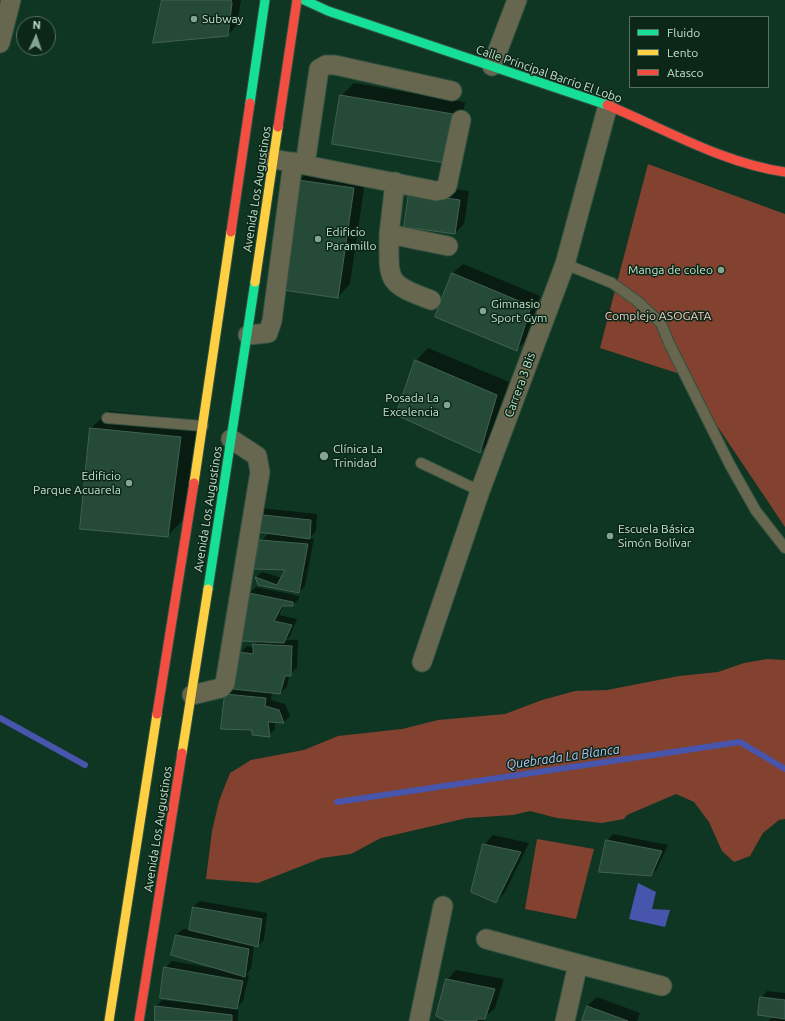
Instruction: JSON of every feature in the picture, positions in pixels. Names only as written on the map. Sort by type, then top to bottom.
[{"type":"main road","name":"Avenida Los Augustinos","points":[[109,1021],[202,426],[265,0]]},
{"type":"main road","name":"Avenida Los Augustinos","points":[[139,1021],[248,335],[297,0]]},
{"type":"main road","name":"Calle Principal Barrio El Lobo","points":[[304,0],[328,11],[608,105],[691,143],[765,169],[785,172]]},
{"type":"street","points":[[0,43],[10,0]]},
{"type":"street","points":[[492,66],[517,0]]},
{"type":"street","points":[[248,335],[268,333],[272,322],[299,163],[319,69],[326,65],[335,64],[452,91]]},
{"type":"street","name":"Carrera 3 Bis","points":[[422,662],[480,491],[565,264],[608,105]]},
{"type":"street","points":[[274,159],[436,191],[442,190],[447,186],[461,120]]},
{"type":"street","points":[[395,182],[390,234],[389,273],[402,289],[431,300]]},
{"type":"street","points":[[390,234],[448,246]]},
{"type":"street","points":[[192,695],[220,688],[225,683],[260,472],[257,456],[231,439]]},
{"type":"street","points":[[419,1021],[443,906]]},
{"type":"street","points":[[486,939],[662,986]]},
{"type":"street","points":[[565,1021],[578,964]]},
{"type":"lane","points":[[565,264],[612,283],[637,301],[661,323],[669,343],[730,465],[756,511],[785,548]]},
{"type":"lane","points":[[107,418],[202,426]]},
{"type":"lane","points":[[421,463],[480,491]]},
{"type":"green space","name":"Complejo ASOGATA","points":[[648,164],[785,214],[785,527],[683,375],[600,348]]},
{"type":"green space","points":[[767,659],[785,660],[785,819],[779,820],[763,833],[750,856],[734,862],[722,851],[709,822],[694,802],[676,794],[627,815],[624,819],[602,823],[557,818],[530,811],[513,815],[467,818],[381,838],[351,854],[322,858],[258,883],[206,879],[212,831],[219,801],[230,773],[251,760],[304,750],[338,736],[402,729],[438,720],[505,714],[542,700],[575,691],[607,690],[679,676],[718,672],[744,663]]},
{"type":"green space","points":[[537,839],[594,849],[576,919],[525,909]]},
{"type":"water","points":[[638,883],[656,892],[652,909],[670,910],[665,927],[629,919]]},
{"type":"building","name":"Subway","points":[[162,0],[231,0],[232,3],[228,36],[153,43]]},
{"type":"building","points":[[340,95],[453,114],[445,163],[332,144]]},
{"type":"building","name":"Edificio Paramillo","points":[[298,180],[354,188],[338,298],[283,290]]},
{"type":"building","points":[[409,193],[460,200],[455,234],[404,227]]},
{"type":"building","name":"Gimnasio Sport Gym","points":[[452,273],[531,306],[517,351],[435,317]]},
{"type":"building","name":"Posada La Excelencia","points":[[415,360],[497,395],[480,453],[396,415]]},
{"type":"building","name":"Edificio Parque Acuarela","points":[[90,428],[181,437],[168,537],[80,529]]},
{"type":"building","points":[[253,514],[311,520],[310,539],[250,531]]},
{"type":"building","points":[[260,540],[308,544],[299,593],[258,585],[255,577],[277,585],[285,570],[254,569]]},
{"type":"building","points":[[249,593],[293,602],[293,606],[282,606],[274,621],[292,625],[284,643],[242,641]]},
{"type":"building","points":[[253,644],[292,646],[291,676],[285,676],[280,694],[233,689],[239,652],[253,654]]},
{"type":"building","points":[[225,694],[266,698],[265,706],[279,710],[284,723],[268,722],[270,737],[252,735],[252,730],[221,729]]},
{"type":"building","points":[[606,840],[662,851],[651,876],[599,872]]},
{"type":"building","points":[[483,844],[521,852],[496,903],[471,892]]},
{"type":"building","points":[[193,907],[262,919],[258,947],[189,930]]},
{"type":"building","points":[[176,935],[249,949],[245,977],[171,955]]},
{"type":"building","points":[[164,967],[243,981],[237,1009],[160,998]]},
{"type":"building","points":[[446,979],[495,989],[485,1019],[477,1019],[477,1021],[446,1021],[436,1016]]},
{"type":"building","points":[[760,997],[785,1000],[785,1019],[758,1015]]},
{"type":"building","points":[[155,1006],[232,1015],[232,1021],[155,1021]]},
{"type":"building","points":[[587,1006],[628,1021],[582,1021]]},
{"type":"waterway","name":"Quebrada La Blanca","points":[[0,718],[85,765]]},
{"type":"waterway","name":"Quebrada La Blanca","points":[[337,802],[740,742],[785,769]]},
{"type":"traffic: fast","points":[[250,103],[265,0]]},
{"type":"traffic: fast","points":[[304,0],[328,11],[607,105]]},
{"type":"traffic: fast","points":[[208,589],[255,282]]},
{"type":"traffic: slow","points":[[255,282],[278,127]]},
{"type":"traffic: slow","points":[[194,483],[231,232]]},
{"type":"traffic: slow","points":[[182,753],[208,589]]},
{"type":"traffic: slow","points":[[109,1021],[157,714]]},
{"type":"traffic: jam","points":[[278,127],[297,0]]},
{"type":"traffic: jam","points":[[231,232],[250,103]]},
{"type":"traffic: jam","points":[[607,105],[716,153],[762,168],[785,172]]},
{"type":"traffic: jam","points":[[157,714],[194,483]]},
{"type":"traffic: jam","points":[[139,1021],[182,753]]},
{"type":"place","name":"Subway","points":[[194,19]]},
{"type":"place","name":"Edificio Paramillo","points":[[318,239]]},
{"type":"place","name":"Manga de coleo","points":[[721,270]]},
{"type":"place","name":"Gimnasio Sport Gym","points":[[483,311]]},
{"type":"place","name":"Posada La Excelencia","points":[[447,405]]},
{"type":"place","name":"Clínica La Trinidad","points":[[324,456]]},
{"type":"place","name":"Edificio Parque Acuarela","points":[[129,483]]},
{"type":"place","name":"Escuela Básica Simón Bolívar","points":[[610,536]]}]
